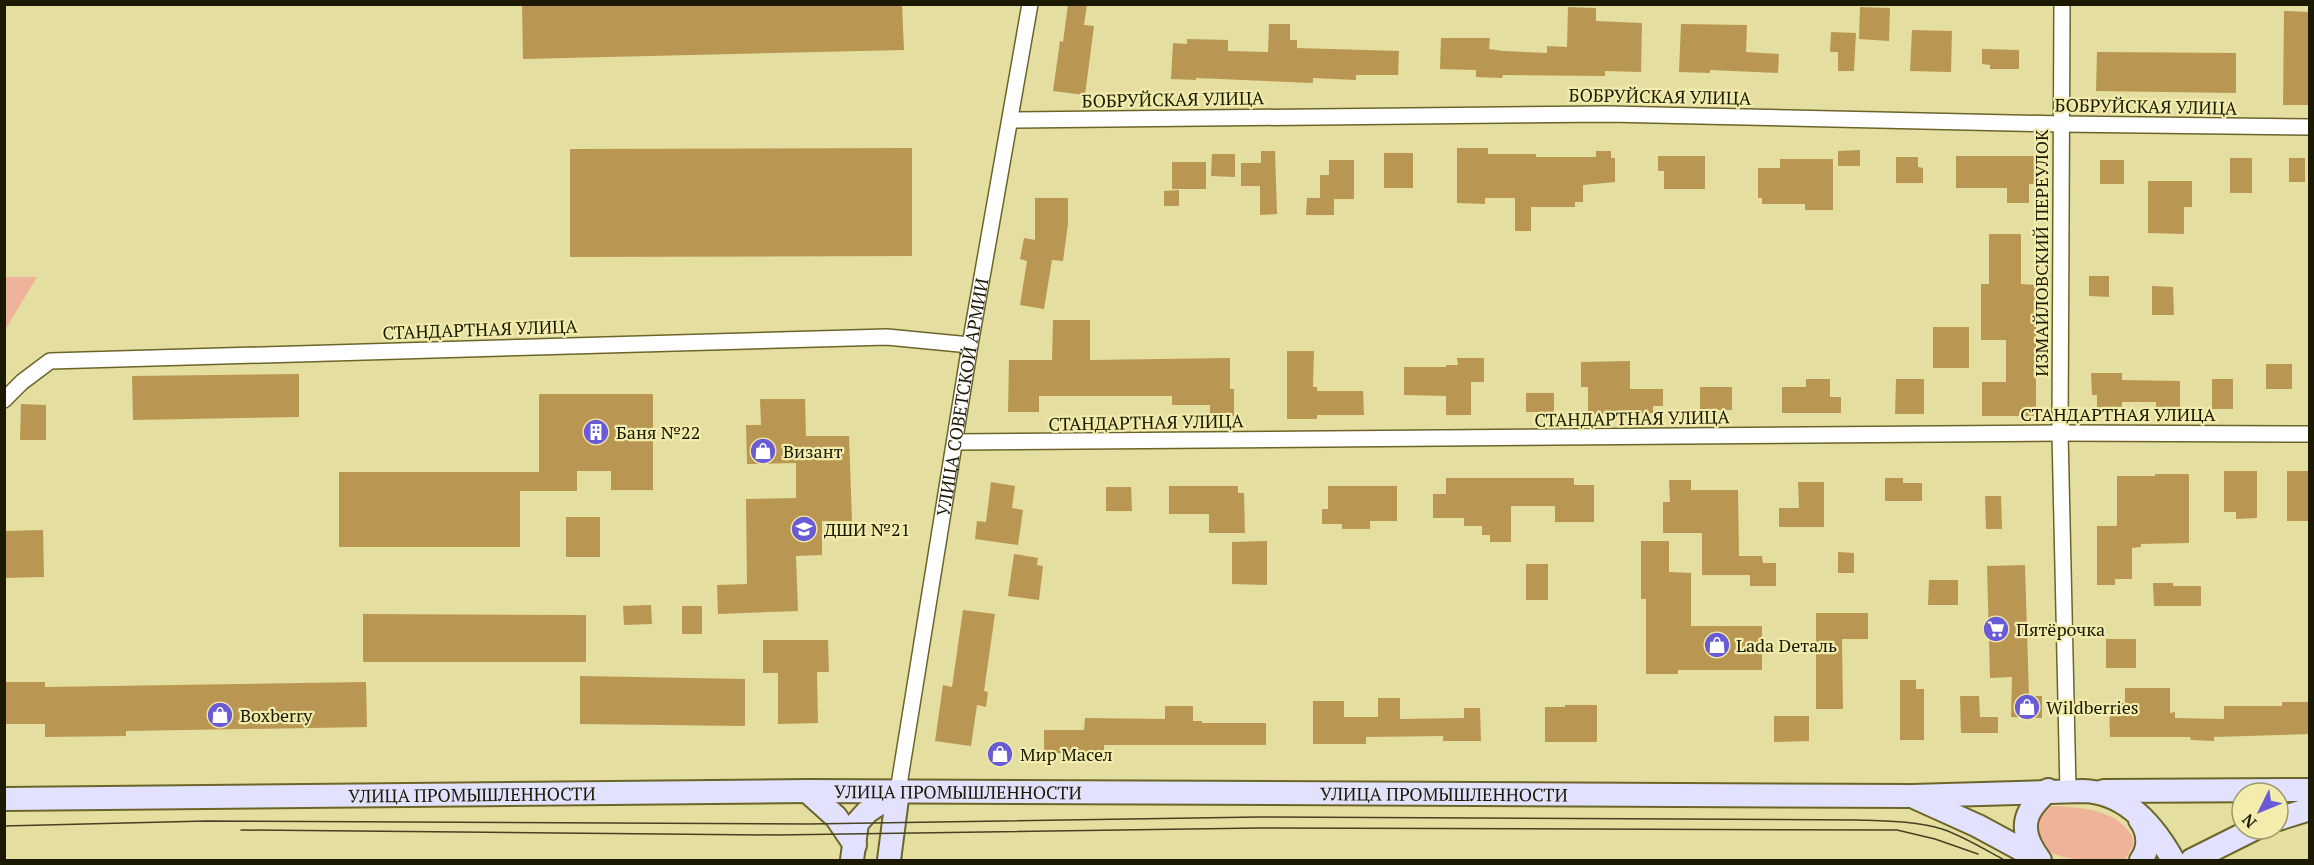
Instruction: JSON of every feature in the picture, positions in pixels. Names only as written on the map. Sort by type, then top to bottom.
[{"type":"main road","name":"УЛИЦА ПРОМЫШЛЕННОСТИ","points":[[4,799],[807,791],[1912,796],[2058,790],[2094,791]]},
{"type":"main road","points":[[2039,859],[2024,827],[2032,805],[2058,790]]},
{"type":"main road","points":[[2094,791],[2310,790]]},
{"type":"main road","points":[[807,791],[836,817],[853,853]]},
{"type":"main road","points":[[853,853],[857,823],[873,807],[898,791]]},
{"type":"main road","name":"УЛИЦА СОВЕТСКОЙ АРМИИ","points":[[889,861],[898,791]]},
{"type":"main road","points":[[2094,791],[2121,802],[2143,818],[2173,861]]},
{"type":"main road","name":"УЛИЦА ПРОМЫШЛЕННОСТИ","points":[[1912,796],[1978,826],[2039,859]]},
{"type":"main road","points":[[2121,802],[2138,817],[2146,828],[2148,843],[2141,861]]},
{"type":"main road","points":[[2290,815],[2310,808]]},
{"type":"main road","points":[[2192,861],[2231,841]]},
{"type":"street","name":"УЛИЦА СОВЕТСКОЙ АРМИИ","points":[[898,791],[970,345],[1030,4]]},
{"type":"street","name":"ИЗМАЙЛОВСКИЙ ПЕРЕУЛОК","points":[[2058,790],[2062,4]]},
{"type":"street","name":"БОБРУЙСКАЯ УЛИЦА","points":[[1010,120],[1608,114],[2310,127]]},
{"type":"street","name":"СТАНДАРТНАЯ УЛИЦА","points":[[4,400],[22,382],[50,361],[887,337],[970,345]]},
{"type":"street","name":"СТАНДАРТНАЯ УЛИЦА","points":[[955,442],[2060,433],[2310,434]]},
{"type":"shaded area","points":[[4,277],[37,277],[5,330]]},
{"type":"shaded area","points":[[2044,806],[2081,808],[2117,820],[2133,838],[2133,845],[2125,860],[2078,859],[2055,854],[2046,849],[2040,842],[2034,818]]},
{"type":"building","points":[[522,4],[902,4],[904,50],[523,59]]},
{"type":"building","points":[[1068,4],[1087,4],[1084,25],[1094,26],[1085,95],[1053,91]]},
{"type":"building","points":[[1568,7],[1596,8],[1596,21],[1642,23],[1641,72],[1605,71],[1605,76],[1503,75],[1502,78],[1476,77],[1476,70],[1440,69],[1441,38],[1490,38],[1489,49],[1503,51],[1547,53],[1547,46],[1567,47]]},
{"type":"building","points":[[1860,7],[1890,8],[1889,41],[1859,39]]},
{"type":"building","points":[[2284,11],[2310,12],[2310,105],[2283,105]]},
{"type":"building","points":[[1269,24],[1290,24],[1290,40],[1297,40],[1297,48],[1399,51],[1398,75],[1356,75],[1356,80],[1313,78],[1313,83],[1171,79],[1173,43],[1187,44],[1187,39],[1228,40],[1228,51],[1268,52]]},
{"type":"building","points":[[1681,24],[1747,25],[1746,52],[1779,54],[1778,73],[1710,70],[1710,73],[1679,72]]},
{"type":"building","points":[[1912,30],[1952,31],[1951,72],[1910,71]]},
{"type":"building","points":[[1831,32],[1856,33],[1854,71],[1838,71],[1838,52],[1830,52]]},
{"type":"building","points":[[1982,49],[2019,50],[2019,69],[1990,69],[1990,65],[1982,64]]},
{"type":"building","points":[[2097,52],[2236,53],[2236,93],[2096,91]]},
{"type":"building","points":[[912,148],[912,256],[570,257],[570,149]]},
{"type":"building","points":[[1457,148],[1488,148],[1488,154],[1536,154],[1536,157],[1596,157],[1596,151],[1611,151],[1611,158],[1615,158],[1615,182],[1583,185],[1583,202],[1575,202],[1575,207],[1531,207],[1531,231],[1515,231],[1515,198],[1485,198],[1485,204],[1457,203]]},
{"type":"building","points":[[1860,150],[1860,166],[1838,166],[1838,151]]},
{"type":"building","points":[[1261,151],[1275,151],[1277,214],[1260,215],[1260,186],[1241,186],[1241,163],[1261,163]]},
{"type":"building","points":[[1384,153],[1413,153],[1413,188],[1384,188]]},
{"type":"building","points":[[1212,154],[1235,154],[1235,177],[1211,176]]},
{"type":"building","points":[[1658,156],[1705,156],[1705,189],[1664,189],[1664,171],[1658,171]]},
{"type":"building","points":[[1956,156],[2035,156],[2035,184],[2029,184],[2029,203],[2007,203],[2007,188],[1956,188]]},
{"type":"building","points":[[1896,157],[1918,157],[1918,167],[1923,168],[1923,183],[1896,183]]},
{"type":"building","points":[[2230,158],[2252,158],[2252,193],[2230,193]]},
{"type":"building","points":[[2289,158],[2305,158],[2305,182],[2289,182]]},
{"type":"building","points":[[1780,159],[1833,159],[1833,210],[1805,210],[1805,204],[1762,204],[1762,198],[1758,198],[1758,168],[1780,168]]},
{"type":"building","points":[[1329,160],[1354,160],[1354,199],[1334,199],[1334,215],[1306,215],[1307,198],[1320,198],[1320,175],[1329,175]]},
{"type":"building","points":[[2100,160],[2124,160],[2124,184],[2100,184]]},
{"type":"building","points":[[1172,162],[1206,162],[1206,189],[1172,189]]},
{"type":"building","points":[[2148,181],[2192,181],[2192,207],[2184,207],[2184,234],[2148,233]]},
{"type":"building","points":[[1179,190],[1179,206],[1164,206],[1164,191]]},
{"type":"building","points":[[1035,198],[1068,198],[1068,224],[1063,261],[1052,260],[1044,309],[1020,305],[1027,261],[1020,259],[1024,238],[1035,240]]},
{"type":"building","points":[[1989,234],[2021,234],[2021,284],[2036,285],[2036,416],[1982,416],[1982,382],[2006,382],[2006,340],[1981,340],[1981,284],[1989,284]]},
{"type":"building","points":[[2089,276],[2109,276],[2109,297],[2089,296]]},
{"type":"building","points":[[2152,286],[2173,287],[2174,315],[2152,315]]},
{"type":"building","points":[[1053,320],[1090,320],[1090,360],[1230,358],[1230,389],[1234,389],[1234,416],[1210,416],[1210,405],[1172,405],[1172,396],[1039,396],[1039,412],[1008,412],[1009,360],[1052,360]]},
{"type":"building","points":[[1933,327],[1969,327],[1969,368],[1933,368]]},
{"type":"building","points":[[1287,351],[1314,351],[1313,387],[1317,387],[1317,391],[1363,391],[1364,415],[1317,415],[1317,419],[1287,419]]},
{"type":"building","points":[[1457,358],[1484,358],[1484,382],[1471,382],[1471,415],[1446,415],[1446,396],[1404,395],[1404,367],[1458,365]]},
{"type":"building","points":[[1630,361],[1630,389],[1663,389],[1663,406],[1653,406],[1653,413],[1588,414],[1588,387],[1581,387],[1581,362]]},
{"type":"building","points":[[2266,364],[2292,364],[2292,389],[2266,389]]},
{"type":"building","points":[[2091,373],[2122,373],[2122,380],[2180,381],[2180,410],[2156,409],[2156,402],[2122,402],[2122,410],[2097,410],[2097,395],[2092,395]]},
{"type":"building","points":[[299,374],[299,417],[133,420],[132,376]]},
{"type":"building","points":[[1806,379],[1830,379],[1830,397],[1841,397],[1841,413],[1782,413],[1782,387],[1806,387]]},
{"type":"building","points":[[1896,379],[1924,379],[1924,414],[1895,414]]},
{"type":"building","points":[[2212,379],[2233,379],[2233,409],[2212,409]]},
{"type":"building","points":[[1700,387],[1732,387],[1732,410],[1716,410],[1716,414],[1700,414]]},
{"type":"building","points":[[1526,393],[1554,393],[1554,412],[1526,412]]},
{"type":"building","points":[[539,394],[653,394],[653,490],[611,490],[611,471],[577,471],[577,491],[520,491],[520,547],[339,547],[339,472],[539,472]]},
{"type":"building","points":[[760,399],[805,399],[806,436],[849,436],[852,521],[822,521],[822,555],[796,556],[798,611],[718,614],[717,585],[747,584],[746,499],[796,498],[796,463],[747,464],[746,425],[761,425]]},
{"type":"building","points":[[21,404],[46,405],[46,440],[20,440]]},
{"type":"building","points":[[2224,471],[2257,471],[2257,518],[2236,519],[2236,512],[2224,512]]},
{"type":"building","points":[[2287,471],[2310,471],[2310,521],[2287,521]]},
{"type":"building","points":[[2155,474],[2189,474],[2189,543],[2141,544],[2141,547],[2132,548],[2132,579],[2115,579],[2115,585],[2097,585],[2097,526],[2117,526],[2117,476],[2155,476]]},
{"type":"building","points":[[1446,478],[1574,478],[1574,485],[1594,485],[1594,522],[1555,522],[1555,506],[1511,506],[1511,542],[1490,542],[1490,535],[1482,535],[1482,526],[1464,526],[1464,518],[1433,518],[1433,494],[1446,494]]},
{"type":"building","points":[[1885,478],[1903,478],[1903,483],[1922,483],[1922,501],[1885,501]]},
{"type":"building","points":[[1669,480],[1691,480],[1691,490],[1738,490],[1739,556],[1762,556],[1763,563],[1776,563],[1776,586],[1750,586],[1750,575],[1702,575],[1702,533],[1663,533],[1663,502],[1670,502]]},
{"type":"building","points":[[991,482],[1015,486],[1012,508],[1023,510],[1018,545],[975,539],[977,521],[986,522]]},
{"type":"building","points":[[1798,482],[1824,482],[1824,527],[1779,527],[1779,508],[1799,508]]},
{"type":"building","points":[[1169,486],[1238,486],[1238,493],[1244,493],[1245,533],[1209,533],[1209,514],[1169,514]]},
{"type":"building","points":[[1328,486],[1397,486],[1397,521],[1370,521],[1370,529],[1342,529],[1342,524],[1322,524],[1322,509],[1328,509]]},
{"type":"building","points":[[1106,487],[1131,487],[1132,511],[1106,511]]},
{"type":"building","points":[[1985,496],[2001,496],[2002,529],[1986,529]]},
{"type":"building","points":[[566,517],[600,517],[600,557],[566,557]]},
{"type":"building","points":[[43,530],[44,577],[4,578],[4,531]]},
{"type":"building","points":[[1267,541],[1267,585],[1232,584],[1232,542]]},
{"type":"building","points":[[1641,541],[1669,541],[1669,572],[1691,573],[1691,626],[1762,626],[1762,670],[1678,670],[1678,674],[1646,674],[1646,599],[1641,599]]},
{"type":"building","points":[[1838,552],[1854,553],[1854,573],[1838,573]]},
{"type":"building","points":[[1014,554],[1038,558],[1037,565],[1043,566],[1039,600],[1008,596]]},
{"type":"building","points":[[1526,564],[1548,564],[1548,600],[1526,600]]},
{"type":"building","points":[[2025,565],[2029,696],[2042,696],[2042,718],[2011,717],[2012,677],[1990,678],[1987,566]]},
{"type":"building","points":[[1929,580],[1958,580],[1958,605],[1928,605]]},
{"type":"building","points":[[2153,583],[2201,586],[2201,606],[2154,606]]},
{"type":"building","points":[[651,605],[652,624],[624,625],[623,606]]},
{"type":"building","points":[[682,606],[702,606],[702,634],[682,634]]},
{"type":"building","points":[[963,610],[995,614],[984,691],[988,692],[986,707],[977,705],[971,746],[935,741],[943,685],[952,687]]},
{"type":"building","points":[[1816,613],[1868,613],[1868,639],[1842,639],[1843,709],[1816,709]]},
{"type":"building","points":[[363,614],[586,615],[586,662],[363,662]]},
{"type":"building","points":[[2106,639],[2136,639],[2136,668],[2106,668]]},
{"type":"building","points":[[763,640],[828,640],[829,672],[817,672],[818,723],[778,724],[778,673],[763,673]]},
{"type":"building","points":[[580,676],[745,679],[745,726],[580,724]]},
{"type":"building","points":[[1900,680],[1916,680],[1916,689],[1924,689],[1924,740],[1900,740]]},
{"type":"building","points":[[4,682],[45,682],[45,687],[366,682],[367,727],[126,731],[126,736],[45,737],[45,724],[4,724]]},
{"type":"building","points":[[2125,688],[2170,688],[2170,713],[2175,712],[2175,718],[2224,719],[2224,706],[2282,706],[2282,702],[2310,702],[2310,734],[2214,737],[2214,741],[2191,740],[2190,737],[2110,737],[2109,703],[2125,703]]},
{"type":"building","points":[[1960,696],[1979,696],[1980,717],[1998,717],[1998,733],[1961,733]]},
{"type":"building","points":[[1378,698],[1400,698],[1400,719],[1464,718],[1464,708],[1480,708],[1481,741],[1443,741],[1443,736],[1366,737],[1366,744],[1313,744],[1313,701],[1344,701],[1344,717],[1378,717]]},
{"type":"building","points":[[1565,705],[1597,705],[1597,742],[1545,742],[1545,707],[1565,707]]},
{"type":"building","points":[[1165,706],[1193,706],[1193,721],[1202,721],[1202,723],[1266,723],[1266,745],[1104,745],[1104,753],[1044,753],[1044,730],[1084,730],[1085,718],[1165,719]]},
{"type":"building","points":[[1774,716],[1809,716],[1809,741],[1774,742]]},
{"type":"tram line","points":[[4,826],[206,821],[808,824],[1258,817],[1858,820],[1932,826],[1966,839],[2004,860]]},
{"type":"tram line","points":[[241,830],[777,835],[1259,828],[1897,830],[1935,839],[1978,854]]},
{"type":"place","name":"Баня №22","points":[[596,432]]},
{"type":"place","name":"Визант","points":[[763,451]]},
{"type":"place","name":"ДШИ №21","points":[[804,529]]},
{"type":"place","name":"Пятёрочка","points":[[1996,629]]},
{"type":"place","name":"Lada Dеталь","points":[[1717,645]]},
{"type":"place","name":"Wildberries","points":[[2027,707]]},
{"type":"place","name":"Boxberry","points":[[220,715]]},
{"type":"place","name":"Мир Масел","points":[[1000,754]]}]
